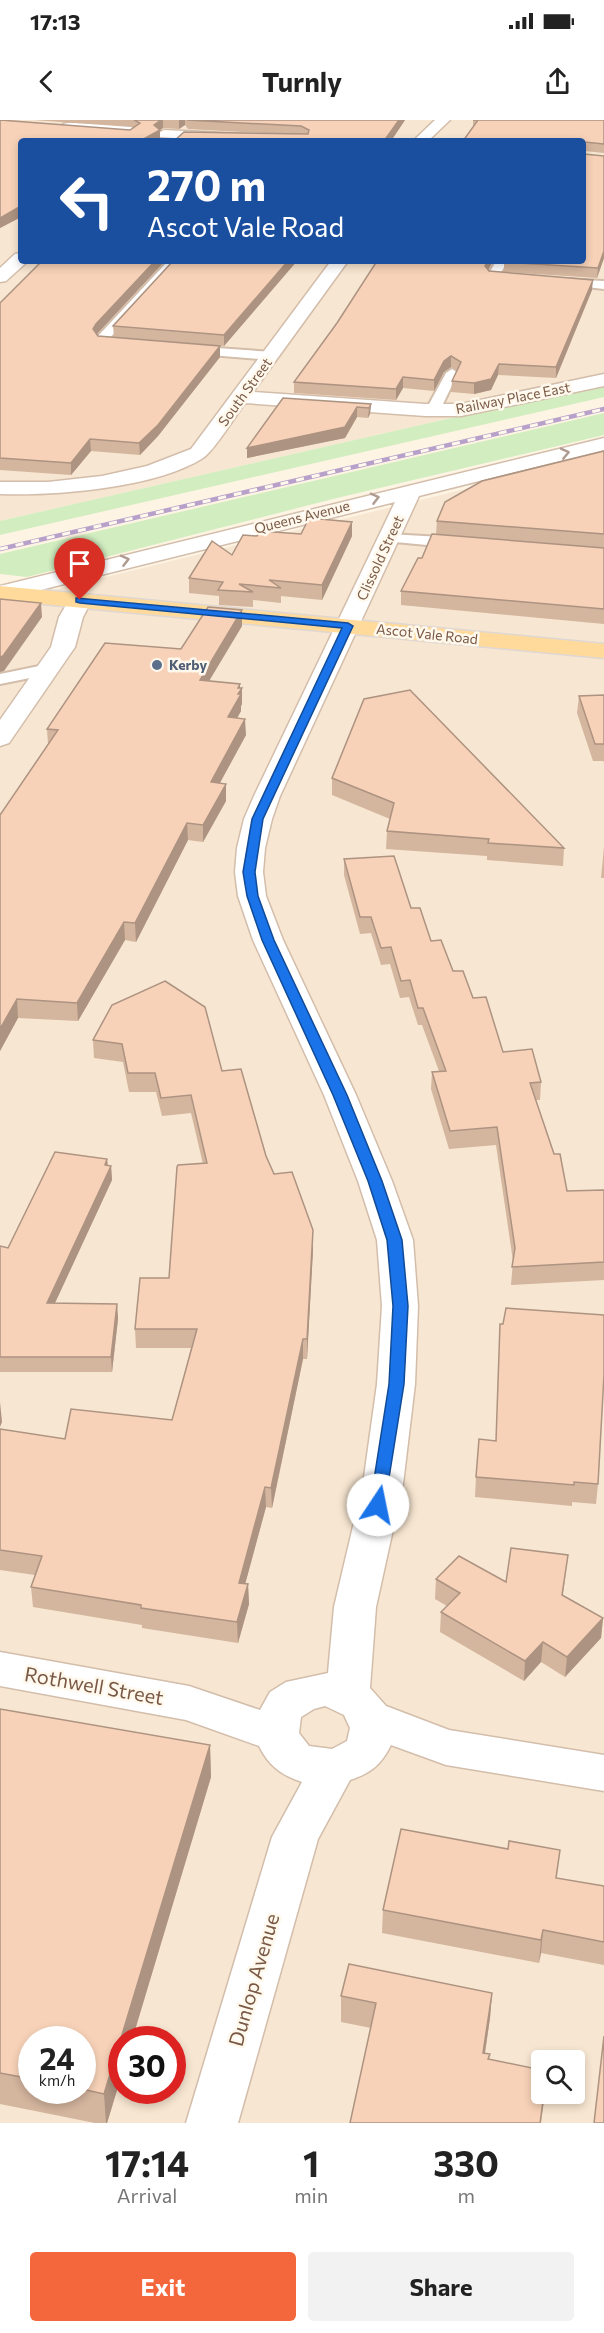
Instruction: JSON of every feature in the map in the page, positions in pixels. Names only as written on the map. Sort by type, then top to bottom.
[{"type":"main road","name":"Ascot Vale Road","points":[[0,593],[604,651]]},
{"type":"street","points":[[424,138],[441,123]]},
{"type":"street","points":[[436,138],[441,123]]},
{"type":"street","points":[[63,127],[244,138]]},
{"type":"street","points":[[0,255],[17,250]]},
{"type":"street","points":[[0,278],[17,250]]},
{"type":"street","name":"South Street","points":[[0,488],[48,489],[118,478],[170,466],[198,453],[242,397],[338,264]]},
{"type":"street","name":"Railway Place East","points":[[242,397],[425,411],[460,410],[604,378]]},
{"type":"street","name":"Queens Avenue","points":[[0,593],[604,444]]},
{"type":"street","name":"Clissold Street","points":[[348,626],[411,490]]},
{"type":"street","points":[[0,738],[63,646],[71,617],[80,600]]},
{"type":"street","points":[[63,646],[95,618],[107,603]]},
{"type":"street","name":"Dunlop Avenue","points":[[212,2123],[295,1837],[355,1607],[383,1484],[396,1384],[400,1306],[395,1240],[375,1181],[340,1095],[268,940],[252,896],[249,872],[258,819],[348,626]]},
{"type":"street","name":"Rothwell Street","points":[[0,1669],[324,1727],[604,1773]]},
{"type":"lane","points":[[145,346],[110,344],[103,342],[102,339],[171,264]]},
{"type":"lane","points":[[500,264],[493,277],[526,279]]},
{"type":"lane","points":[[549,281],[604,285]]},
{"type":"lane","points":[[181,349],[272,356]]},
{"type":"lane","points":[[435,406],[452,373]]},
{"type":"lane","points":[[389,538],[480,545]]},
{"type":"lane","points":[[0,679],[49,669]]},
{"type":"shaded area","points":[[0,120],[604,120],[604,383],[0,521]]},
{"type":"shaded area","points":[[604,455],[604,2123],[0,2123],[0,603]]},
{"type":"green space","points":[[604,383],[604,397],[0,535],[0,521]]},
{"type":"green space","points":[[604,413],[604,435],[337,498],[27,577],[0,574],[0,554]]},
{"type":"building","points":[[0,120],[130,130],[140,123],[134,120],[161,120],[154,125],[160,130],[145,138],[18,138],[18,208],[0,218]]},
{"type":"building","points":[[187,120],[399,120],[386,138],[177,138],[184,132],[308,134],[309,130],[301,126]]},
{"type":"building","points":[[478,120],[604,120],[604,144],[586,142],[586,138],[465,138]]},
{"type":"building","points":[[586,154],[604,156],[604,251],[598,268],[535,264],[586,264]]},
{"type":"building","points":[[39,264],[152,264],[96,324],[93,329],[98,336],[220,346],[158,425],[139,443],[90,439],[71,463],[0,458],[0,303]]},
{"type":"building","points":[[170,264],[285,264],[224,335],[113,326]]},
{"type":"building","points":[[375,264],[486,264],[485,266],[489,271],[593,280],[556,367],[499,364],[491,379],[474,383],[452,381],[461,362],[451,356],[444,361],[434,380],[403,377],[396,389],[294,382],[337,323]]},
{"type":"building","points":[[283,398],[371,404],[369,408],[357,407],[345,427],[247,448]]},
{"type":"building","points":[[604,451],[604,534],[437,521],[445,502],[482,481]]},
{"type":"building","points":[[309,518],[352,522],[322,585],[269,580],[281,588],[239,584],[253,592],[218,590],[223,582],[189,578],[212,541],[232,555],[243,535],[257,536],[260,531],[301,534]]},
{"type":"building","points":[[432,534],[604,548],[604,609],[401,591],[418,558],[422,558]]},
{"type":"building","points":[[0,599],[41,603],[0,657]]},
{"type":"building","points":[[208,607],[242,610],[200,680],[240,684],[238,688],[242,688],[228,717],[245,719],[211,782],[226,784],[203,825],[187,823],[135,923],[124,922],[77,1003],[17,999],[0,1029],[0,815],[58,730],[47,729],[105,643],[181,649]]},
{"type":"building","points":[[410,690],[564,848],[488,843],[489,839],[387,831],[394,803],[332,778],[364,699]]},
{"type":"building","points":[[604,695],[604,744],[595,744],[579,696]]},
{"type":"building","points":[[394,856],[411,908],[420,908],[431,941],[441,940],[453,971],[463,971],[473,998],[486,997],[503,1052],[532,1049],[541,1082],[530,1083],[554,1154],[560,1154],[567,1191],[604,1190],[604,1262],[512,1267],[515,1248],[497,1127],[450,1131],[432,1072],[446,1071],[423,1008],[418,1008],[410,980],[401,981],[391,947],[381,948],[371,917],[360,917],[344,859]]},
{"type":"building","points":[[165,981],[205,1007],[222,1071],[241,1069],[266,1156],[274,1174],[292,1172],[313,1230],[307,1339],[303,1339],[271,1488],[265,1487],[239,1583],[248,1584],[237,1622],[141,1608],[141,1605],[31,1587],[42,1556],[0,1550],[0,1429],[65,1439],[71,1409],[172,1420],[197,1329],[135,1329],[140,1278],[169,1278],[177,1167],[178,1165],[207,1163],[191,1095],[161,1098],[155,1073],[128,1073],[122,1044],[93,1040],[112,1005]]},
{"type":"building","points":[[55,1152],[107,1159],[105,1165],[111,1166],[47,1303],[117,1304],[111,1357],[0,1357],[0,1246],[8,1248]]},
{"type":"building","points":[[506,1308],[604,1315],[604,1375],[598,1484],[574,1482],[574,1485],[476,1477],[479,1439],[496,1441],[500,1324],[503,1324]]},
{"type":"building","points":[[511,1548],[568,1555],[562,1595],[603,1618],[567,1657],[543,1642],[525,1661],[441,1612],[460,1593],[436,1579],[459,1556],[506,1582]]},
{"type":"building","points":[[0,1709],[210,1745],[125,2026],[108,2026],[108,2081],[104,2094],[96,2092],[96,2026],[18,2026],[18,2076],[0,2073]]},
{"type":"building","points":[[401,1829],[508,1849],[509,1841],[560,1850],[556,1878],[604,1886],[604,1942],[543,1930],[541,1940],[383,1910]]},
{"type":"building","points":[[349,1964],[492,1993],[483,2053],[490,2054],[488,2059],[531,2068],[531,2104],[543,2104],[540,2123],[350,2123],[376,2003],[341,1996]]},
{"type":"building","points":[[604,2036],[604,2123],[594,2123]]},
{"type":"railway","points":[[0,549],[604,409]]},
{"type":"place","name":"Kerby","points":[[157,665]]},
{"type":"route","points":[[80,600],[348,626],[267,796],[258,819],[249,872],[252,896],[268,940],[340,1095],[375,1181],[395,1240],[400,1306],[396,1384],[383,1484],[378,1505]]}]
